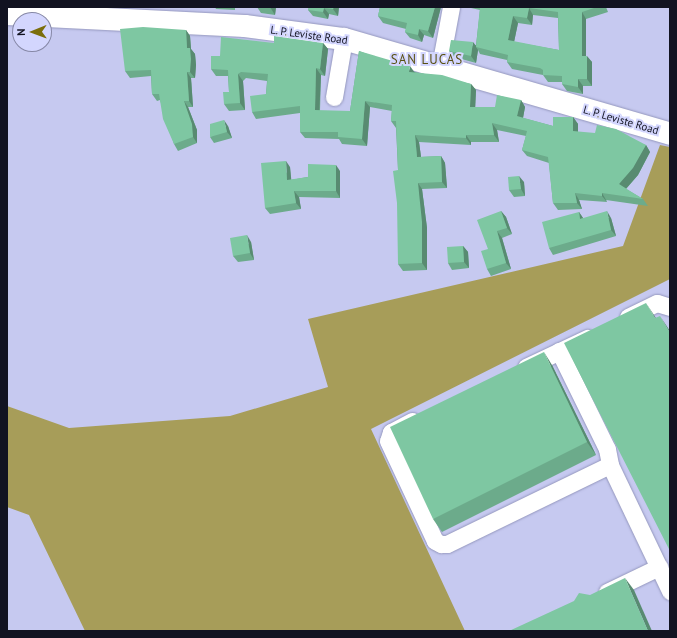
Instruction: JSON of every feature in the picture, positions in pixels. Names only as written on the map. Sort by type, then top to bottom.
[{"type":"main road","name":"L. P. Leviste Road","points":[[7,14],[245,26],[344,39],[670,134]]},
{"type":"lane","points":[[440,66],[451,7]]},
{"type":"lane","points":[[334,97],[344,39]]},
{"type":"lane","points":[[508,375],[657,304],[670,307]]},
{"type":"lane","points":[[559,351],[607,449],[610,465],[669,588]]},
{"type":"lane","points":[[430,413],[394,430],[389,434],[388,441],[435,541],[441,544],[447,544],[610,465]]},
{"type":"lane","points":[[594,598],[659,567]]},
{"type":"shaded area","points":[[660,145],[670,147],[670,279],[371,429],[465,631],[85,631],[29,515],[7,507],[7,406],[69,428],[230,416],[328,387],[308,319],[623,246]]},
{"type":"building","points":[[309,7],[334,7],[333,9],[324,8],[323,12],[308,10]]},
{"type":"building","points":[[380,7],[435,7],[428,31],[419,29],[418,35],[405,32],[407,23],[378,16]]},
{"type":"building","points":[[480,7],[597,7],[582,12],[582,56],[587,56],[587,79],[578,79],[578,87],[562,84],[562,76],[543,75],[543,70],[540,68],[507,62],[508,55],[476,47]],"holes":[[[529,8],[558,12],[559,50],[508,40],[513,16],[527,18]]]},
{"type":"building","points":[[143,27],[186,30],[187,48],[190,48],[191,59],[190,72],[187,72],[189,101],[184,101],[192,124],[193,137],[174,144],[163,119],[159,94],[152,94],[151,70],[125,71],[120,29]]},
{"type":"building","points":[[274,36],[323,43],[320,69],[316,68],[315,110],[350,111],[359,51],[410,66],[409,72],[442,75],[471,84],[470,107],[495,107],[497,95],[521,100],[517,116],[553,126],[553,117],[573,117],[573,131],[595,133],[597,125],[616,129],[646,145],[633,168],[619,184],[643,199],[602,193],[602,196],[575,193],[577,203],[553,203],[548,157],[522,150],[527,131],[492,123],[494,135],[466,135],[466,138],[415,135],[417,157],[441,156],[442,182],[418,183],[422,222],[422,263],[398,264],[397,203],[393,171],[398,170],[396,121],[391,121],[392,105],[365,101],[362,139],[338,137],[338,132],[300,132],[300,106],[252,112],[250,96],[266,94],[268,74],[241,72],[238,74],[240,103],[224,104],[223,92],[229,92],[228,70],[211,69],[211,56],[220,56],[221,37],[274,43]]},
{"type":"building","points":[[451,40],[473,42],[471,56],[449,51]]},
{"type":"building","points":[[224,120],[227,132],[210,137],[210,124]]},
{"type":"building","points":[[286,161],[287,180],[308,177],[308,164],[336,165],[336,191],[294,191],[296,203],[265,208],[261,163]]},
{"type":"building","points":[[519,176],[521,189],[509,190],[508,177]]},
{"type":"building","points":[[501,211],[507,228],[497,231],[506,263],[487,269],[481,251],[488,249],[477,220]]},
{"type":"building","points":[[607,211],[611,230],[549,248],[542,222],[579,212],[580,219]]},
{"type":"building","points":[[247,235],[250,253],[233,256],[230,238]]},
{"type":"building","points":[[463,246],[464,262],[448,263],[447,247]]},
{"type":"building","points":[[646,303],[655,318],[660,316],[670,333],[670,551],[564,343]]},
{"type":"building","points":[[544,352],[587,442],[433,519],[390,427]]},
{"type":"building","points":[[625,578],[648,631],[509,631],[574,601],[579,593],[590,595]]},
{"type":"district","name":"SAN LUCAS","points":[[427,60]]}]
